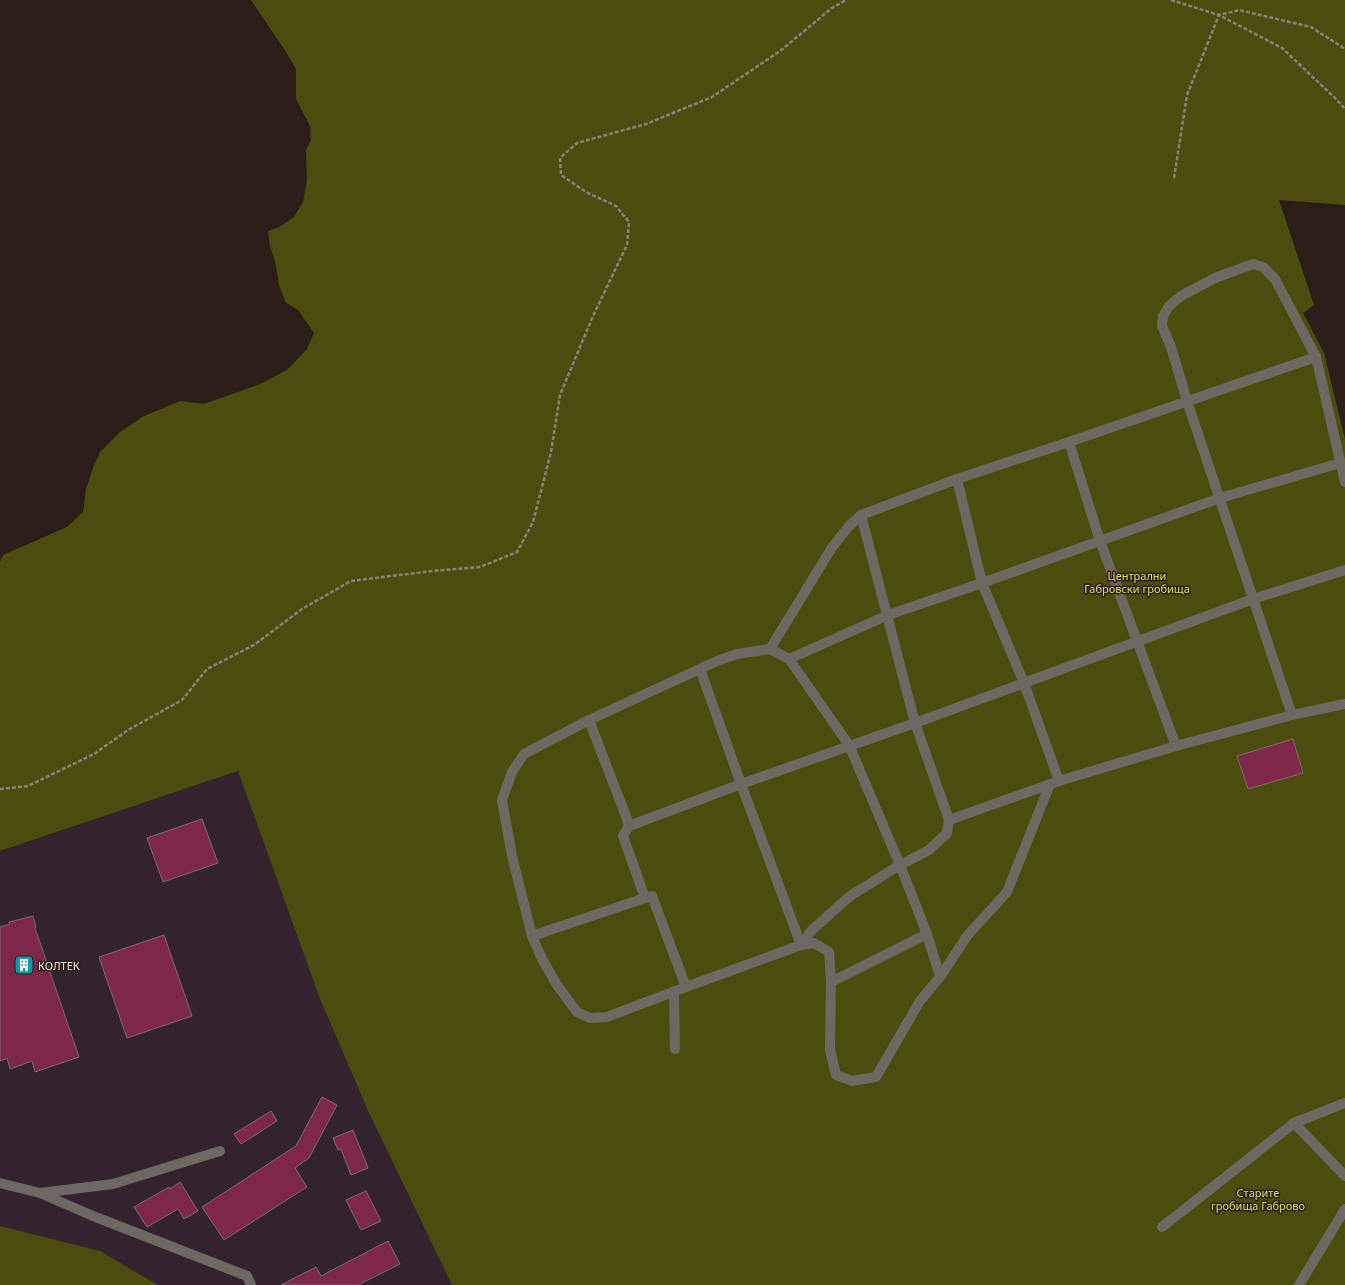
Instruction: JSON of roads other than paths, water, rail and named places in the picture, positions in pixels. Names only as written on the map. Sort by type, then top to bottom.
[{"type":"lane","points":[[1292,715],[1187,401],[1171,347],[1162,326],[1163,316],[1168,306],[1181,296],[1215,278],[1253,264],[1263,267],[1275,279],[1316,357],[1345,482]]},
{"type":"lane","points":[[770,649],[831,549],[849,526],[861,515],[957,479],[1316,357]]},
{"type":"lane","points":[[1069,442],[1100,540],[1176,746]]},
{"type":"lane","points":[[789,659],[888,615],[1220,498],[1340,463]]},
{"type":"lane","points":[[940,977],[927,934],[900,865],[849,746],[789,659],[770,649],[737,654],[717,661],[589,720],[524,754],[512,772],[502,800],[512,856],[532,936],[542,959],[557,986],[577,1012],[590,1018],[607,1017],[801,945],[814,943],[829,952],[831,982],[830,1050],[836,1075],[852,1081],[876,1077],[920,1001],[940,977],[967,936],[1007,892],[1055,782],[1024,683],[982,583],[957,479]]},
{"type":"lane","points":[[801,945],[812,930],[850,896],[900,865],[929,850],[947,833],[949,820],[915,723],[861,515]]},
{"type":"lane","points":[[645,898],[623,836],[629,826],[1253,599],[1345,570]]},
{"type":"lane","points":[[700,669],[801,945]]},
{"type":"lane","points":[[949,820],[1055,782],[1176,746],[1292,715],[1345,704]]},
{"type":"lane","points":[[589,720],[629,826]]},
{"type":"lane","points":[[532,936],[652,896],[686,987]]},
{"type":"lane","points":[[831,982],[927,934]]},
{"type":"lane","points":[[674,991],[675,1050]]},
{"type":"lane","points":[[1162,1227],[1294,1123],[1345,1103]]},
{"type":"lane","points":[[1294,1123],[1345,1176]]},
{"type":"lane","points":[[40,1193],[113,1184],[220,1151]]},
{"type":"lane","points":[[0,1183],[40,1193],[93,1216],[247,1276],[251,1285]]},
{"type":"lane","points":[[1299,1285],[1345,1209]]},
{"type":"place","name":"КОЛТЕК","points":[[24,965]]},
{"type":"park label","name":"Централни Габровски гробища","points":[[1137,581]]},
{"type":"park label","name":"Старите гробища Габрово","points":[[1258,1198]]}]
